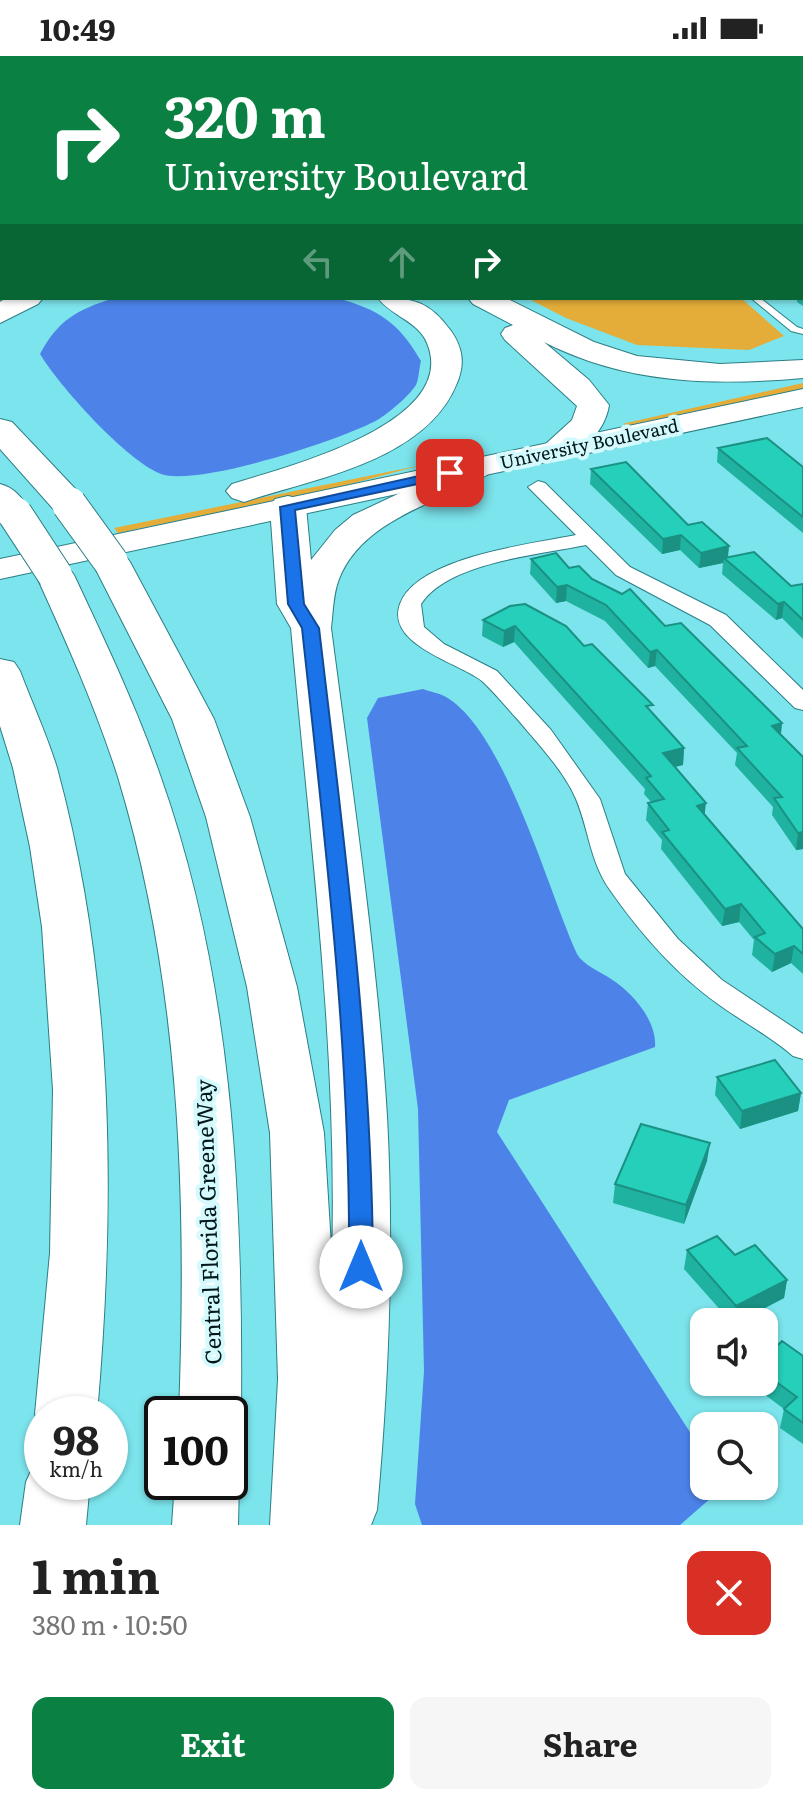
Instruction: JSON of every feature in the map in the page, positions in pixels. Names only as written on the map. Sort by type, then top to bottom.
[{"type":"highway","points":[[0,314],[24,300]]},
{"type":"highway","points":[[244,491],[372,446],[408,425],[428,408],[442,390],[447,367],[445,346],[431,325],[396,300]]},
{"type":"highway","points":[[477,300],[587,396],[593,405],[591,419],[584,430],[555,451]]},
{"type":"highway","points":[[487,300],[585,350],[623,362],[693,373],[803,372]]},
{"type":"highway","points":[[5,431],[69,504],[111,562],[153,637],[193,719],[228,817],[272,987],[297,1133],[309,1379],[303,1525]]},
{"type":"highway","points":[[338,1525],[344,1510],[356,1378],[361,1156],[352,1003],[311,628],[320,577],[348,538],[394,506],[448,484],[475,468]]},
{"type":"highway","points":[[288,507],[296,604],[311,628]]},
{"type":"highway","name":"Central Florida GreeneWay","points":[[5,517],[55,575],[94,650],[150,801],[188,958],[207,1112],[215,1315],[211,1396]]},
{"type":"highway","points":[[0,671],[34,766],[57,875],[79,1068],[81,1205],[68,1396]]},
{"type":"highway","points":[[53,1525],[56,1500]]},
{"type":"highway","points":[[205,1525],[206,1500]]},
{"type":"main road","name":"University Boulevard","points":[[5,517],[244,491],[803,372]]},
{"type":"main road","name":"University Boulevard","points":[[0,569],[803,398]]},
{"type":"street","points":[[538,487],[587,539],[623,571],[718,620],[803,703]]},
{"type":"street","points":[[587,539],[448,571],[424,584],[411,602],[409,618],[419,636],[489,677],[572,772],[588,798],[599,848],[617,881],[690,968],[803,1049]]},
{"type":"lane","points":[[758,300],[794,329],[803,332]]},
{"type":"shaded area","points":[[531,300],[743,300],[784,336],[749,350],[637,345],[566,318]]},
{"type":"shaded area","points":[[803,383],[803,389],[622,424]]},
{"type":"shaded area","points":[[422,465],[339,487],[118,533],[114,528]]},
{"type":"water","points":[[109,300],[342,300],[376,313],[396,327],[421,361],[417,383],[404,399],[383,416],[336,438],[237,468],[205,474],[161,474],[113,439],[62,384],[40,354],[62,324]]},
{"type":"water","points":[[423,689],[441,694],[467,715],[506,777],[577,954],[627,992],[642,1008],[652,1027],[655,1047],[509,1100],[497,1132],[690,1432],[690,1500],[709,1500],[680,1525],[422,1525],[415,1504],[424,1371],[418,1109],[367,718],[378,698]]},
{"type":"building","points":[[767,438],[803,467],[803,517],[718,448]]},
{"type":"building","points":[[626,462],[688,525],[702,522],[729,546],[701,553],[681,535],[663,539],[591,469]]},
{"type":"building","points":[[754,552],[791,586],[803,584],[803,620],[784,602],[778,604],[724,558]]},
{"type":"building","points":[[556,553],[569,568],[579,566],[592,579],[622,594],[630,589],[665,626],[681,623],[782,723],[772,726],[803,757],[803,832],[798,833],[774,798],[782,797],[737,748],[747,746],[657,650],[650,652],[606,605],[567,585],[557,587],[531,559]]},
{"type":"building","points":[[525,604],[566,626],[584,646],[592,644],[653,705],[646,706],[684,748],[663,753],[706,803],[697,806],[803,928],[803,954],[794,946],[775,954],[755,937],[765,933],[741,904],[725,909],[662,832],[669,830],[648,803],[664,799],[646,778],[651,776],[515,626],[504,631],[483,620],[510,606]]},
{"type":"building","points":[[775,1060],[801,1093],[742,1111],[717,1077]]},
{"type":"building","points":[[641,1124],[710,1143],[686,1205],[615,1184]]},
{"type":"building","points":[[717,1236],[735,1255],[755,1245],[787,1280],[736,1306],[687,1250]]},
{"type":"building","points":[[782,1341],[803,1356],[803,1423],[784,1409],[797,1397],[778,1383],[778,1345]]},
{"type":"route","points":[[361,1267],[361,1156],[352,1003],[311,628],[296,604],[288,507],[450,473]]}]
